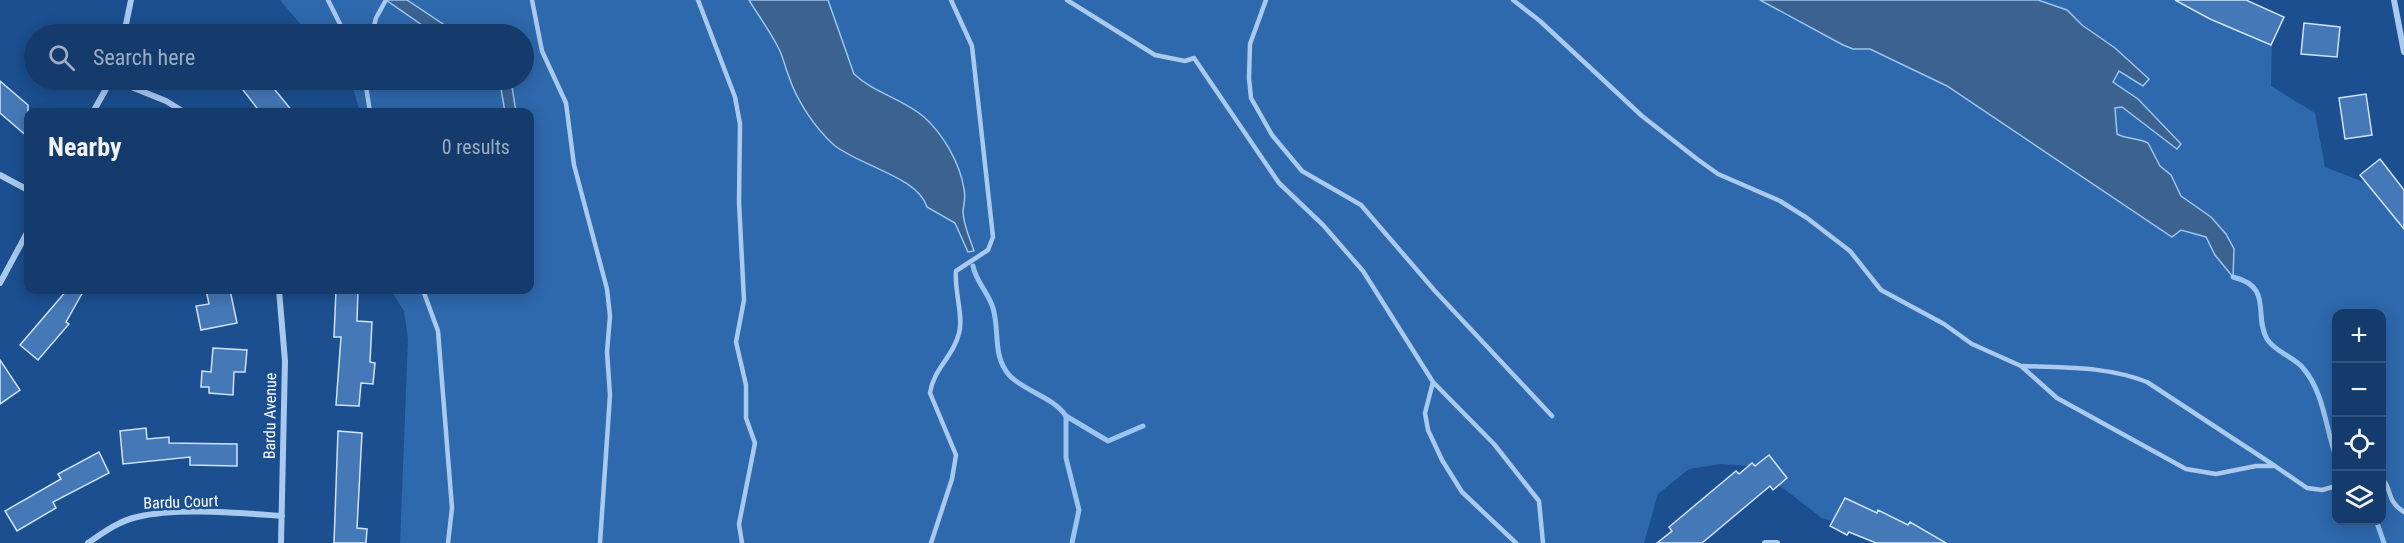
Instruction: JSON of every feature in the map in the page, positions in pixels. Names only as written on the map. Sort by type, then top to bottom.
[{"type":"street","points":[[126,24],[131,0]]},
{"type":"street","points":[[2394,0],[2404,52]]},
{"type":"street","points":[[96,108],[107,90]]},
{"type":"street","points":[[138,90],[177,108]]},
{"type":"street","points":[[0,175],[24,188]]},
{"type":"street","points":[[0,283],[24,238]]},
{"type":"street","name":"Bardu Avenue","points":[[279,294],[285,361],[281,543]]},
{"type":"street","name":"Bardu Court","points":[[88,543],[112,527],[128,520],[164,513],[282,516]]},
{"type":"street","points":[[1765,543],[1778,543]]},
{"type":"lane","points":[[328,0],[340,24]]},
{"type":"lane","points":[[375,24],[386,0]]},
{"type":"lane","points":[[532,0],[542,51],[566,103],[574,165],[607,289],[610,316],[607,352],[610,394],[600,543]]},
{"type":"lane","points":[[698,0],[735,97],[740,124],[739,202],[744,300],[736,342],[746,385],[746,417],[755,443],[739,524],[742,543]]},
{"type":"lane","points":[[931,543],[952,479],[956,455],[930,393],[931,384],[935,374],[954,347],[960,330],[954,287],[956,271],[988,249],[993,237],[972,46],[951,0]]},
{"type":"lane","points":[[1067,0],[1155,55],[1185,61],[1194,58],[1280,183],[1323,225],[1363,271],[1433,382],[1494,444],[1539,501],[1543,543]]},
{"type":"lane","points":[[1266,0],[1250,44],[1249,78],[1251,98],[1272,135],[1302,171],[1361,205],[1442,299],[1552,416]]},
{"type":"lane","points":[[1513,0],[1540,21],[1642,116],[1697,159],[1738,183],[1780,201],[1831,234],[1850,251],[1881,290],[1944,324],[1972,344],[2021,366],[2057,398],[2186,469],[2216,474],[2256,466],[2275,466]]},
{"type":"lane","points":[[368,90],[370,108]]},
{"type":"lane","points":[[424,294],[438,331],[452,508],[448,543]]},
{"type":"lane","points":[[2021,366],[2103,369],[2125,373],[2146,382],[2307,488],[2322,490],[2332,487]]},
{"type":"lane","points":[[1433,382],[1425,414],[1428,430],[1442,460],[1462,492],[1516,543]]},
{"type":"lane","points":[[2386,484],[2391,502],[2404,512]]},
{"type":"shaded area","points":[[280,0],[2211,0],[2272,41],[2271,86],[2315,113],[2325,167],[2400,196],[2404,204],[2404,543],[1904,543],[1822,518],[1754,466],[1721,464],[1689,469],[1658,494],[1644,543],[400,543],[408,339],[404,311],[393,294],[534,294],[534,108],[359,108],[353,90],[534,90],[534,24],[300,24]]},
{"type":"shaded area","points":[[386,0],[407,0],[443,24],[421,24]]},
{"type":"shaded area","points":[[749,0],[828,0],[854,74],[870,86],[907,105],[924,117],[950,150],[962,179],[965,195],[964,221],[974,251],[968,252],[955,223],[927,207],[912,188],[845,152],[820,131],[802,105],[792,86],[778,47]]},
{"type":"shaded area","points":[[1760,0],[2038,0],[2067,10],[2082,25],[2115,48],[2149,79],[2143,86],[2119,71],[2113,82],[2138,99],[2181,144],[2177,149],[2122,107],[2115,108],[2117,134],[2148,143],[2160,166],[2171,175],[2181,196],[2211,217],[2226,234],[2234,249],[2233,277],[2215,255],[2206,237],[2181,230],[2172,237],[1947,86],[1870,49],[1853,49],[1843,45]]},
{"type":"shaded area","points":[[501,90],[512,90],[515,108],[504,108]]},
{"type":"building","points":[[2175,0],[2246,0],[2284,17],[2271,45],[2210,19]]},
{"type":"building","points":[[2304,23],[2340,27],[2337,57],[2301,54]]},
{"type":"building","points":[[0,81],[28,105],[28,108],[24,108],[24,134],[0,113]]},
{"type":"building","points":[[243,90],[275,90],[290,108],[257,108]]},
{"type":"building","points":[[2366,94],[2372,135],[2345,139],[2339,98]]},
{"type":"building","points":[[2380,159],[2404,190],[2404,229],[2360,175]]},
{"type":"building","points":[[64,294],[82,294],[66,322],[69,324],[38,360],[20,345]]},
{"type":"building","points":[[207,294],[231,294],[237,323],[201,330],[196,306],[209,304]]},
{"type":"building","points":[[336,294],[358,294],[357,321],[372,322],[370,362],[375,363],[373,384],[361,383],[359,406],[336,405],[341,337],[334,337]]},
{"type":"building","points":[[213,348],[247,350],[245,372],[234,372],[233,395],[209,393],[209,387],[201,387],[202,371],[211,372]]},
{"type":"building","points":[[0,360],[20,390],[0,404]]},
{"type":"building","points":[[146,428],[147,439],[169,437],[169,443],[237,444],[237,466],[190,465],[190,457],[123,464],[120,431]]},
{"type":"building","points":[[338,431],[362,433],[357,528],[367,529],[366,543],[334,543]]},
{"type":"building","points":[[99,452],[109,473],[53,502],[56,508],[17,531],[5,511],[61,479],[58,474]]},
{"type":"building","points":[[1769,455],[1787,478],[1773,490],[1770,486],[1702,543],[1657,543],[1672,531],[1669,527],[1736,471],[1739,474],[1752,463],[1755,466]]},
{"type":"building","points":[[1845,498],[1877,513],[1878,510],[1908,525],[1910,522],[1946,543],[1876,543],[1849,532],[1847,535],[1830,526]]},
{"type":"waterway","points":[[973,266],[993,308],[998,351],[1004,367],[1015,381],[1046,399],[1066,416],[1066,458],[1079,510],[1072,543]]},
{"type":"waterway","points":[[2233,277],[2246,282],[2254,288],[2258,295],[2263,330],[2270,344],[2299,364],[2316,388],[2332,442]]},
{"type":"waterway","points":[[1066,416],[1108,441],[1143,426]]},
{"type":"waterway","points":[[2378,525],[2384,543]]}]
